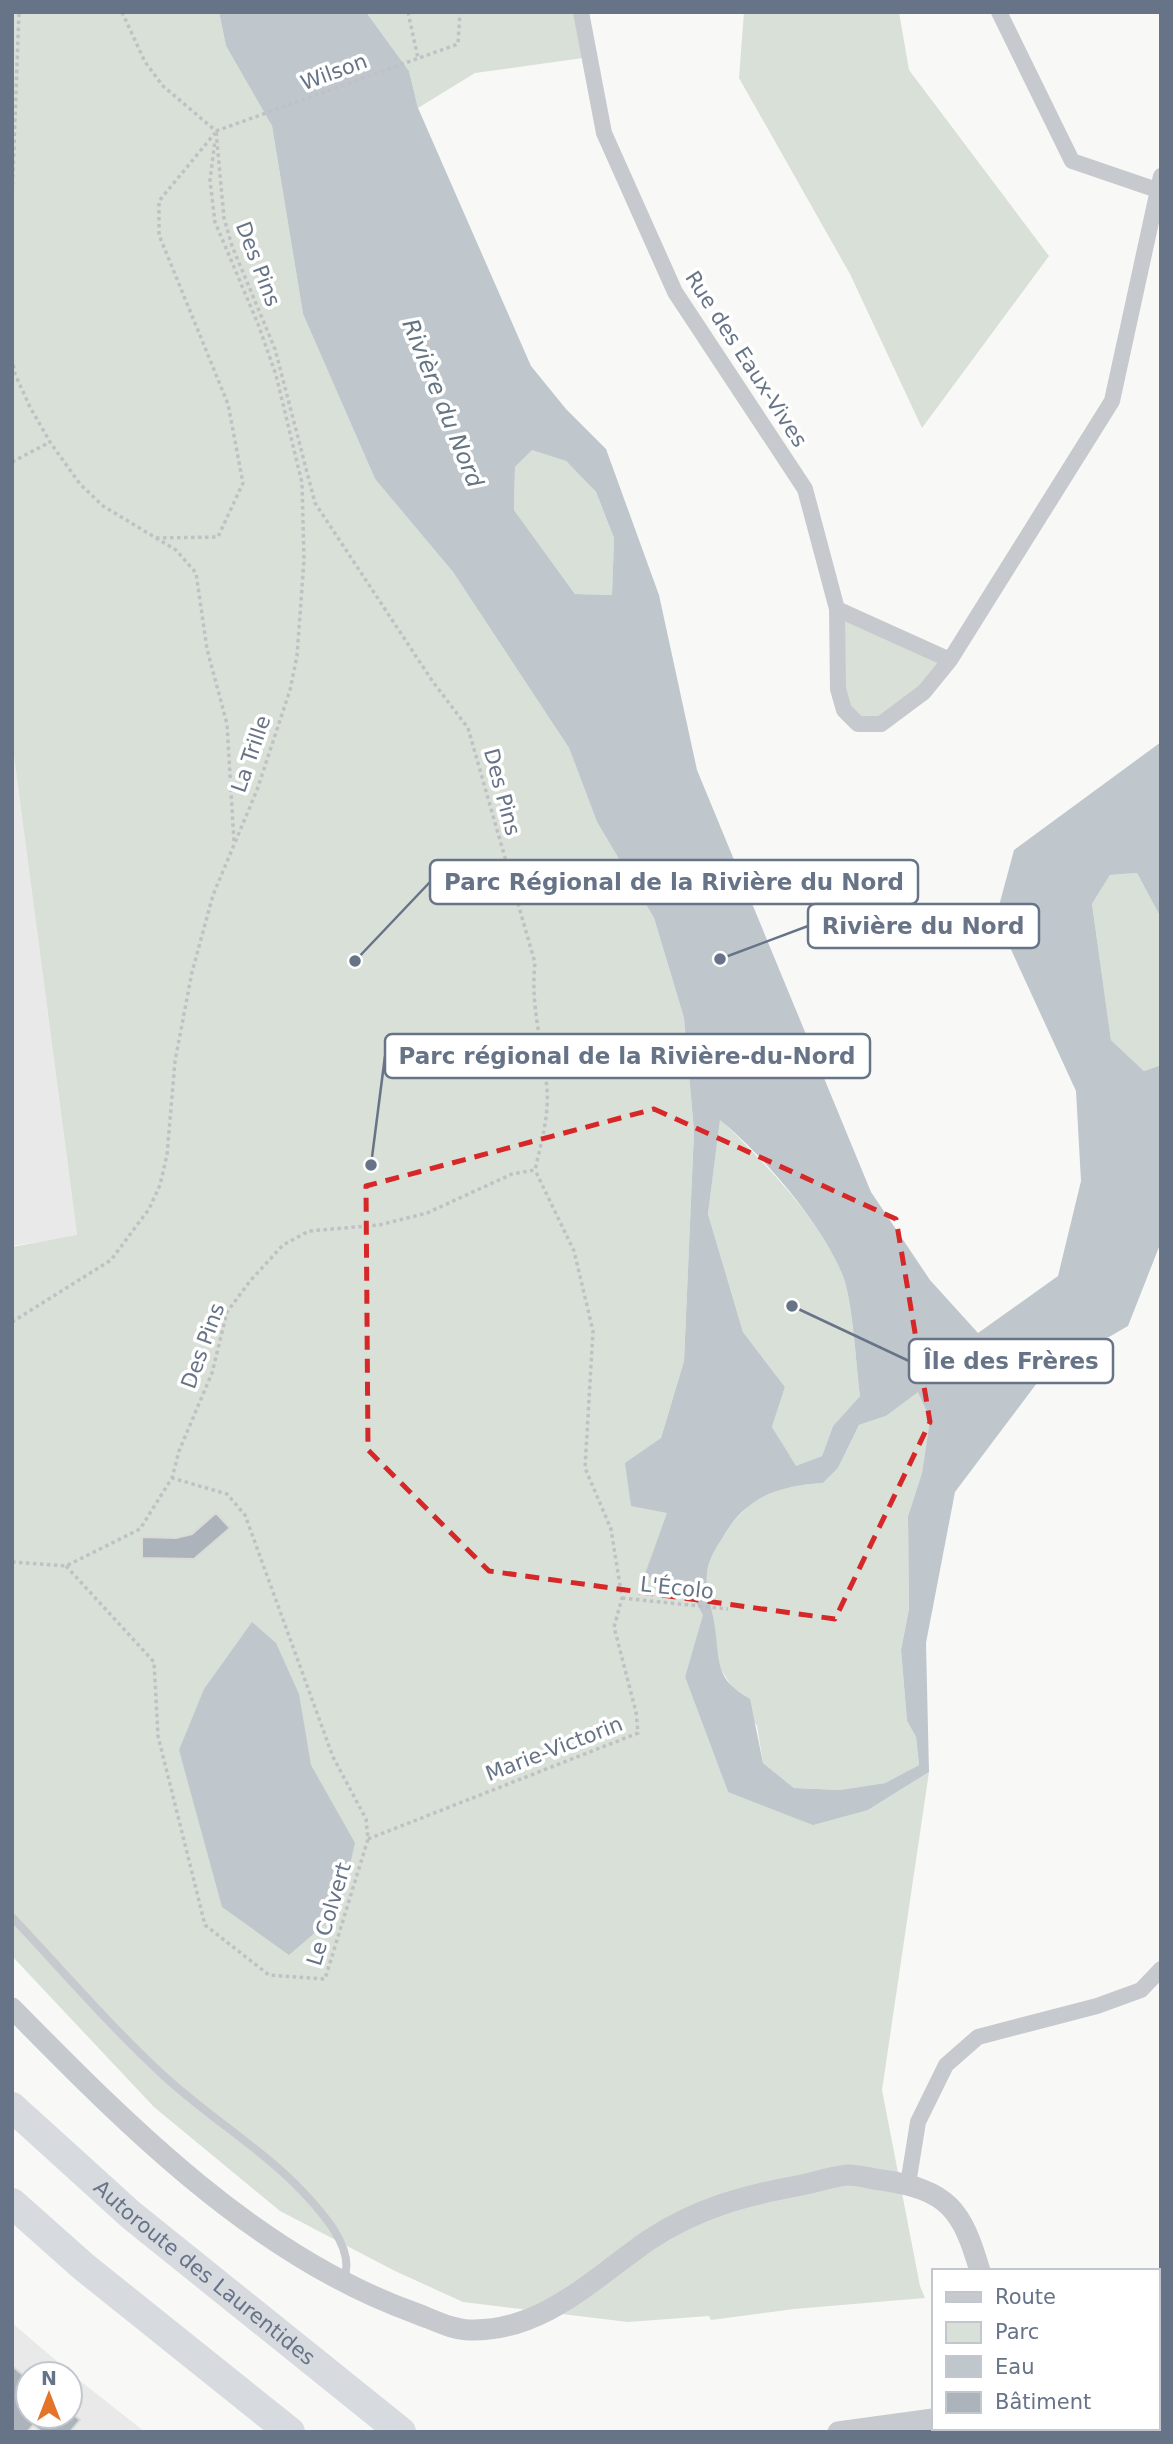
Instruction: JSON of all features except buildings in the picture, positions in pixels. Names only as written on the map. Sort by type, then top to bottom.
[{"type":"highway","name":"Autoroute des Laurentides","points":[[12,2107],[131,2215],[401,2432]]},
{"type":"highway","points":[[12,2203],[84,2267],[290,2432]]},
{"type":"street","name":"Rue des Eaux-Vives","points":[[581,12],[604,133],[675,292],[805,489],[837,609],[838,689],[844,710],[858,724],[881,724],[924,692],[950,660],[1112,401],[1159,183]]},
{"type":"street","points":[[999,12],[1072,161],[1159,183]]},
{"type":"street","points":[[837,609],[950,660]]},
{"type":"street","points":[[908,2184],[918,2122],[946,2066],[978,2037],[1097,2006],[1141,1990],[1161,1969]]},
{"type":"street","points":[[12,2008],[114,2108],[206,2188],[269,2236],[343,2281],[393,2305],[452,2326],[468,2330],[494,2329],[528,2322],[569,2298],[652,2238],[719,2203],[849,2175],[908,2184],[933,2193],[951,2207],[968,2228],[979,2269]]},
{"type":"street","points":[[838,2432],[932,2419]]},
{"type":"lane","points":[[12,1917],[163,2076],[302,2191],[333,2230],[344,2251],[347,2266],[343,2281]]},
{"type":"path","points":[[12,199],[19,12]]},
{"type":"path","points":[[122,12],[145,62],[163,86],[216,131],[159,201],[159,235],[228,404],[243,483],[218,537],[155,538]]},
{"type":"path","points":[[408,12],[418,58]]},
{"type":"path","name":"Wilson","points":[[216,131],[458,44],[460,12]]},
{"type":"path","name":"La Trille","points":[[12,1322],[111,1260],[149,1209],[160,1185],[167,1155],[175,1061],[192,972],[213,895],[257,790],[290,691],[297,656],[304,560],[302,483],[276,375],[258,324],[215,222],[209,181],[216,131]]},
{"type":"path","name":"Des Pins","points":[[66,1566],[140,1529],[172,1478],[179,1451],[212,1373],[227,1312],[250,1281],[283,1245],[309,1231],[379,1225],[427,1213],[512,1174],[535,1170],[547,1117],[547,1090],[532,989],[535,963],[468,728],[433,682],[315,503],[275,349],[232,246],[224,218],[216,131]]},
{"type":"path","points":[[12,358],[30,407],[50,442],[80,484],[103,506],[176,550],[196,573],[207,649],[227,724],[234,843]]},
{"type":"path","points":[[12,462],[50,442]]},
{"type":"path","name":"Marie-Victorin","points":[[369,1839],[638,1733],[636,1712],[614,1627],[622,1598],[611,1529],[585,1468],[593,1331],[574,1251],[535,1170]]},
{"type":"path","name":"Le Colvert","points":[[66,1566],[154,1662],[158,1736],[205,1925],[269,1975],[325,1979],[369,1839],[366,1819],[333,1757],[245,1515],[227,1494],[172,1478]]},
{"type":"path","points":[[12,1562],[66,1566]]},
{"type":"path","name":"L'Écolo","points":[[622,1598],[728,1609]]},
{"type":"highlighted area","points":[[654,1109],[896,1219],[930,1422],[835,1619],[489,1571],[368,1450],[366,1186]]},
{"type":"shaded area","points":[[12,741],[77,1236],[12,1246]]},
{"type":"shaded area","points":[[12,2323],[55,2360],[14,2360],[14,2430],[84,2430],[84,2384],[145,2432],[12,2432]]},
{"type":"green space","points":[[12,12],[219,12],[226,46],[272,126],[303,314],[375,479],[453,572],[569,748],[597,822],[654,918],[684,1018],[694,1131],[684,1361],[661,1438],[667,1513],[684,1580],[704,1615],[685,1677],[728,1792],[868,1810],[929,1772],[882,2090],[920,2286],[925,2298],[794,2309],[711,2320],[709,2316],[628,2322],[463,2302],[395,2271],[280,2211],[154,2107],[12,1956],[12,1247],[77,1235],[12,741]]},
{"type":"green space","points":[[366,12],[581,12],[590,57],[475,73],[418,108],[409,71]]},
{"type":"green space","points":[[744,12],[899,12],[909,70],[1049,256],[922,428],[850,274],[739,78]]},
{"type":"green space","points":[[532,449],[566,461],[596,492],[614,538],[612,595],[575,594],[514,510],[515,467]]},
{"type":"green space","points":[[837,609],[950,660],[881,724],[844,710]]},
{"type":"green space","points":[[1137,873],[1161,918],[1161,1065],[1144,1071],[1111,1040],[1092,904],[1110,875]]},
{"type":"green space","points":[[720,1119],[773,1173],[807,1214],[834,1257],[847,1291],[860,1396],[833,1426],[822,1456],[795,1467],[772,1427],[785,1387],[743,1332],[708,1214]]},
{"type":"green space","points":[[918,1391],[930,1419],[922,1473],[908,1516],[909,1609],[901,1650],[907,1721],[916,1737],[919,1765],[885,1783],[840,1790],[794,1788],[763,1763],[757,1726],[718,1665],[706,1576],[710,1559],[727,1528],[755,1499],[788,1486],[823,1483],[838,1468],[859,1425],[886,1416]]},
{"type":"water","name":"Rivière du Nord","points":[[219,12],[366,12],[409,71],[418,108],[531,366],[566,409],[606,449],[659,595],[697,770],[871,1192],[930,1280],[978,1333],[1058,1276],[1081,1181],[1076,1091],[996,917],[1014,850],[1161,742],[1161,918],[1137,873],[1110,875],[1092,904],[1111,1040],[1144,1071],[1161,1065],[1161,1242],[1128,1326],[1043,1375],[955,1492],[926,1643],[929,1772],[868,1810],[813,1825],[728,1792],[685,1677],[703,1615],[684,1580],[644,1577],[667,1513],[631,1506],[625,1463],[661,1438],[684,1361],[694,1131],[684,1018],[654,918],[597,822],[569,748],[453,572],[375,479],[303,314],[272,126],[226,46]],"holes":[[[532,450],[566,461],[596,492],[614,538],[612,595],[575,594],[514,510],[515,467]],[[720,1120],[755,1152],[791,1193],[823,1237],[835,1259],[844,1279],[850,1304],[860,1396],[833,1426],[822,1456],[796,1466],[772,1427],[785,1387],[743,1332],[708,1214]],[[918,1392],[930,1419],[922,1473],[908,1516],[909,1609],[901,1650],[907,1721],[916,1737],[919,1765],[885,1783],[840,1790],[794,1788],[763,1763],[750,1699],[730,1685],[721,1670],[707,1587],[709,1565],[730,1525],[740,1513],[776,1491],[823,1483],[838,1468],[859,1425],[886,1416]]]},
{"type":"water","points":[[252,1622],[276,1643],[299,1694],[311,1765],[355,1843],[339,1912],[289,1955],[222,1907],[179,1750],[204,1689]]},
{"type":"place","name":"Rivière du Nord","points":[[720,959]]},
{"type":"place","name":"Parc Régional de la Rivière du Nord","points":[[355,961]]},
{"type":"place","name":"Parc régional de la Rivière-du-Nord","points":[[371,1165]]},
{"type":"place","name":"Île des Frères","points":[[792,1306]]}]
